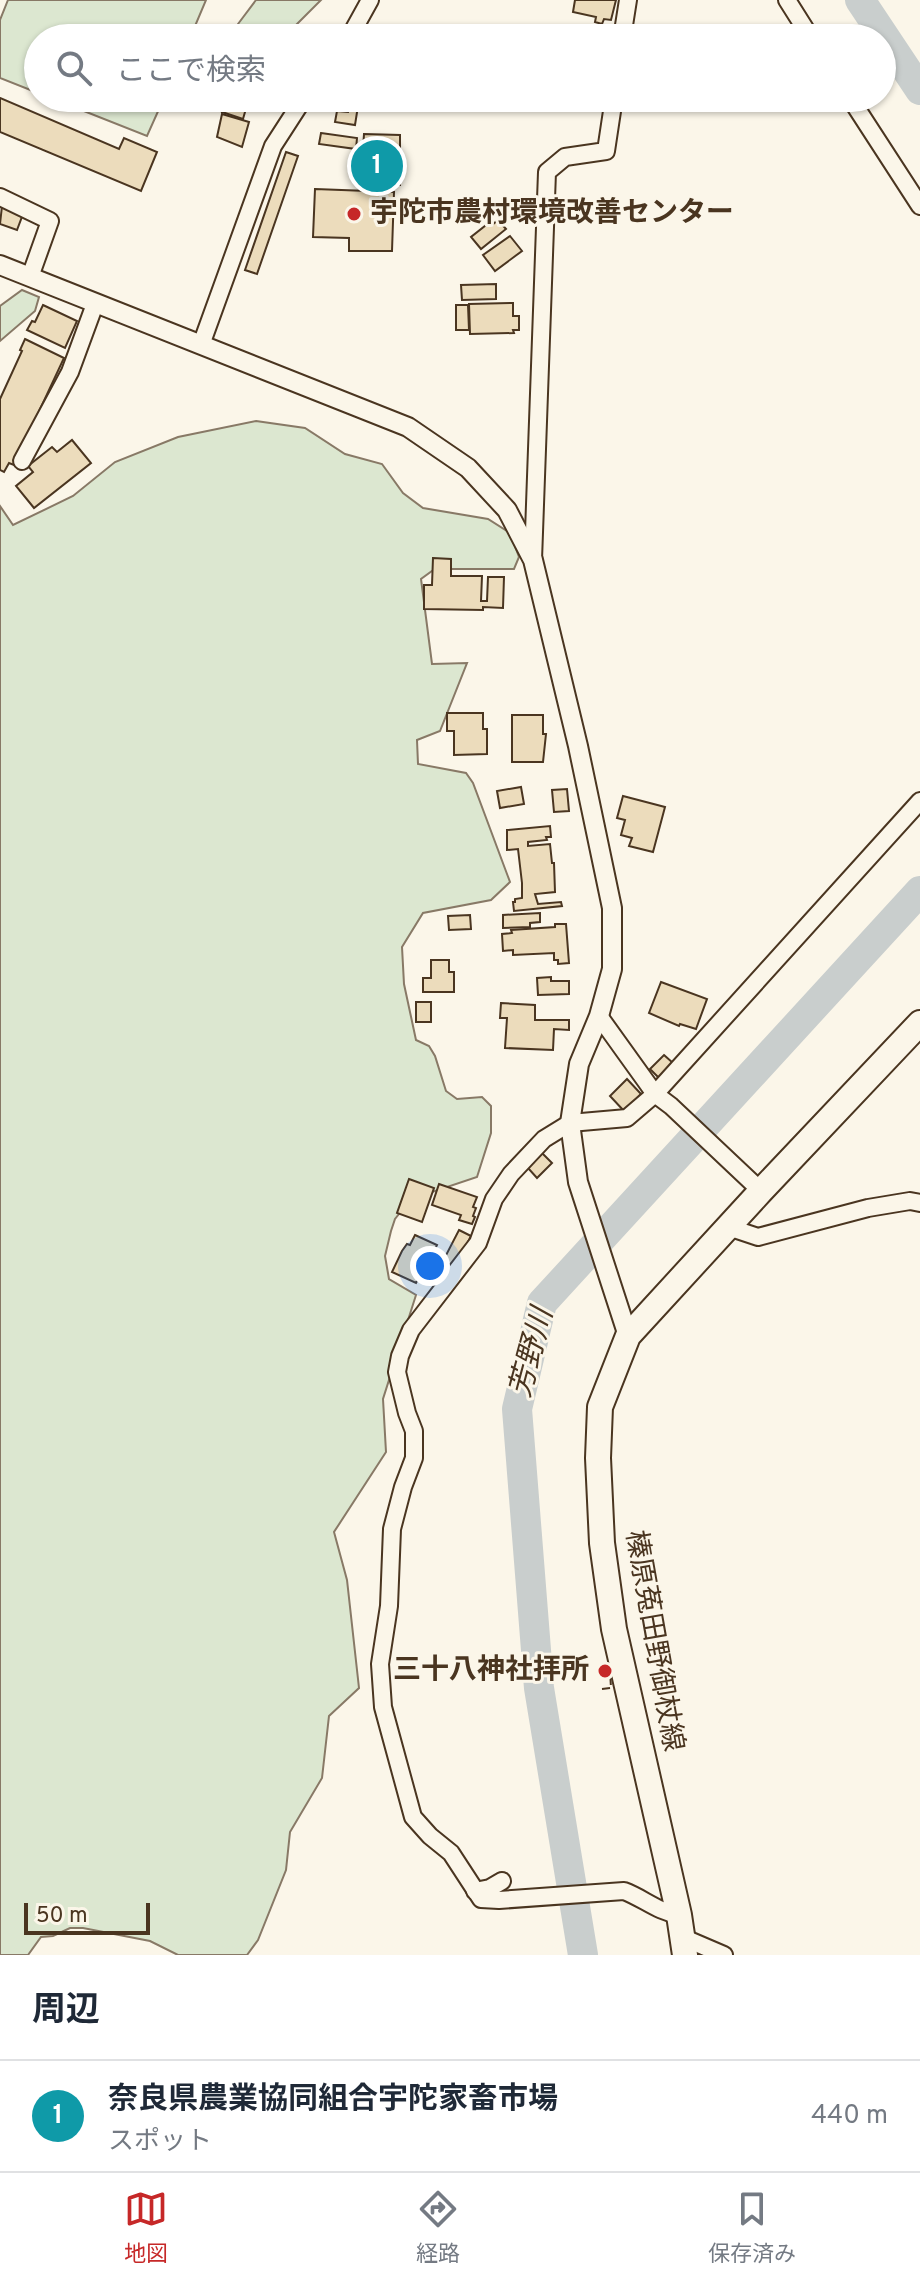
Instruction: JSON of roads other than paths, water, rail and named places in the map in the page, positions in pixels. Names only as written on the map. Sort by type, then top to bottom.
[{"type":"main road","name":"榛原菟田野御杖線","points":[[682,1936],[614,1629],[602,1543],[598,1458],[600,1407],[626,1330],[728,1227],[756,1187],[920,1023]]},
{"type":"street","points":[[357,24],[370,0]]},
{"type":"street","points":[[624,24],[628,0]]},
{"type":"street","points":[[787,0],[802,24]]},
{"type":"street","points":[[201,345],[273,146],[295,112]]},
{"type":"street","points":[[533,560],[547,172],[565,157],[606,151],[612,112]]},
{"type":"street","points":[[859,112],[920,206]]},
{"type":"street","points":[[0,197],[50,221],[30,277]]},
{"type":"street","points":[[0,265],[408,427],[468,468],[507,510],[533,560],[578,746],[612,908],[612,969],[599,1016],[579,1064],[570,1123],[578,1182],[626,1330]]},
{"type":"street","points":[[22,461],[70,372],[95,304]]},
{"type":"street","points":[[724,1955],[682,1936],[664,1913],[624,1891],[481,1899],[451,1853],[413,1817],[383,1707],[380,1664],[389,1606],[392,1529],[414,1458],[414,1431],[397,1372],[411,1330],[478,1243],[494,1199],[511,1174],[544,1139],[570,1123],[627,1118],[655,1094],[920,801]]},
{"type":"street","points":[[599,1016],[655,1094],[756,1187]]},
{"type":"street","points":[[728,1227],[758,1237],[868,1208],[910,1201],[920,1203]]},
{"type":"street","points":[[475,1891],[502,1881]]},
{"type":"waterway","name":"芳野川","points":[[860,0],[876,24]]},
{"type":"waterway","name":"芳野川","points":[[896,54],[920,90]]},
{"type":"waterway","name":"芳野川","points":[[583,1955],[539,1688],[517,1409],[542,1303],[920,891]]},
{"type":"place","name":"奈良県農業協同組合宇陀家畜市場","points":[[377,166]]},
{"type":"place","name":"宇陀市農村環境改善センター","points":[[354,214]]},
{"type":"place","name":"三十八神社拝所","points":[[605,1671]]}]
